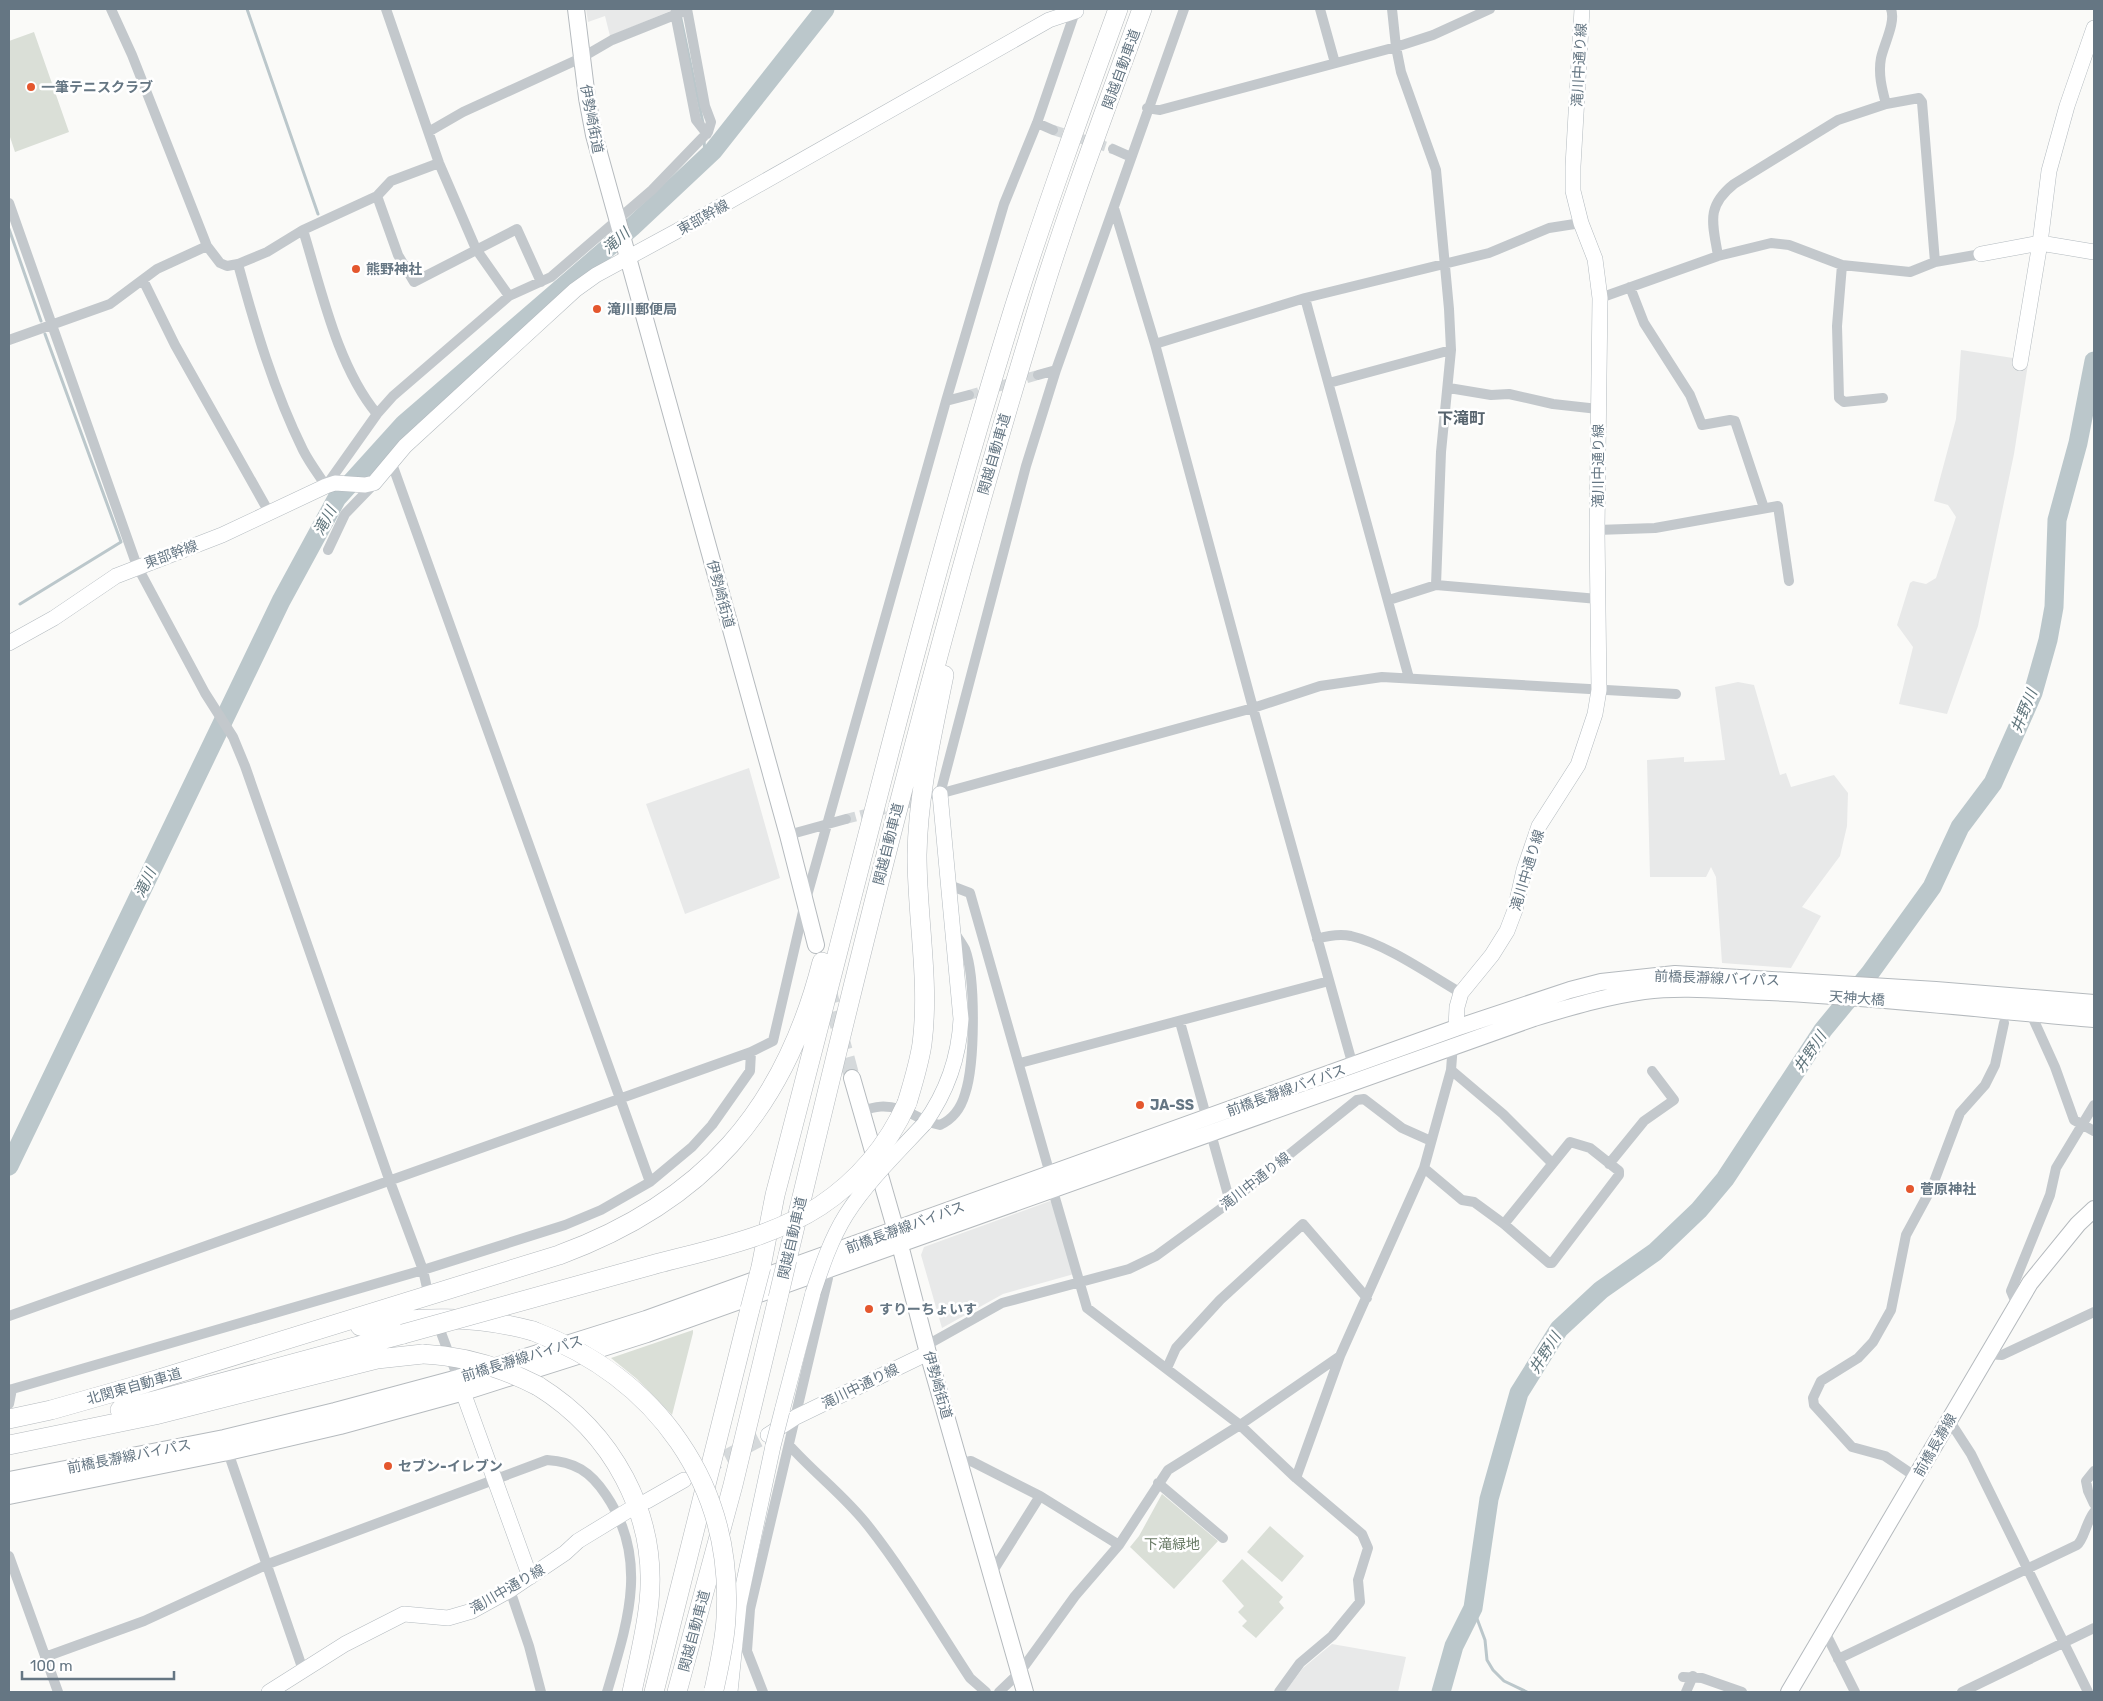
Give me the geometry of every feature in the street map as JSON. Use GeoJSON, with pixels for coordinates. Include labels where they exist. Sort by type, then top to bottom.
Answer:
{"type":"FeatureCollection","features":[{"type":"Feature","properties":{"kind":"highway","name":"関越自動車道"},"geometry":{"type":"LineString","coordinates":[[654,1692],[761,1268],[775,1195],[888,754],[957,499],[1014,307],[1073,132],[1118,9]]}},
{"type":"Feature","properties":{"kind":"highway","name":"関越自動車道"},"geometry":{"type":"LineString","coordinates":[[677,1692],[732,1485],[909,762],[979,505],[1036,314],[1142,9]]}},
{"type":"Feature","properties":{"kind":"highway"},"geometry":{"type":"LineString","coordinates":[[9,1436],[152,1402],[711,1249],[783,1224],[819,1206],[855,1178],[872,1161],[888,1139],[916,1115],[924,1008],[917,856],[920,809],[925,767],[979,505]]}},
{"type":"Feature","properties":{"kind":"highway"},"geometry":{"type":"LineString","coordinates":[[258,1349],[586,1246],[655,1210],[698,1176],[753,1116],[770,1092],[795,1044],[809,1008],[821,967],[861,812],[888,754]]}},
{"type":"Feature","properties":{"kind":"highway"},"geometry":{"type":"LineString","coordinates":[[258,1349],[334,1331],[423,1318],[480,1320],[533,1331],[586,1355],[632,1388],[662,1419],[703,1484],[720,1539],[726,1593],[719,1691]]}},
{"type":"Feature","properties":{"kind":"highway","name":"北関東自動車道"},"geometry":{"type":"LineString","coordinates":[[9,1419],[108,1394],[258,1349]]}},
{"type":"Feature","properties":{"kind":"highway"},"geometry":{"type":"LineString","coordinates":[[9,1445],[155,1415],[377,1358],[423,1354],[460,1357],[486,1363],[538,1386],[570,1408],[600,1440],[625,1478],[642,1520],[650,1562],[650,1596],[632,1692]]}},
{"type":"Feature","properties":{"kind":"main road","name":"伊勢崎街道"},"geometry":{"type":"LineString","coordinates":[[576,9],[581,58],[594,135],[788,835],[816,945]]}},
{"type":"Feature","properties":{"kind":"main road","name":"前橋長瀞線バイパス"},"geometry":{"type":"LineString","coordinates":[[1209,1126],[1353,1066],[1456,1028],[1570,990],[1644,976],[1675,974],[1791,987]]}},
{"type":"Feature","properties":{"kind":"main road","name":"前橋長瀞線バイパス"},"geometry":{"type":"LineString","coordinates":[[9,1496],[228,1452],[340,1426],[646,1320],[898,1238],[1209,1126],[1566,1008],[1644,991],[1791,987]]}},
{"type":"Feature","properties":{"kind":"main road","name":"天神大橋"},"geometry":{"type":"LineString","coordinates":[[1791,987],[1932,996]]}},
{"type":"Feature","properties":{"kind":"main road"},"geometry":{"type":"LineString","coordinates":[[1932,996],[2094,1003]]}},
{"type":"Feature","properties":{"kind":"main road"},"geometry":{"type":"LineString","coordinates":[[1932,996],[2031,1014],[2094,1019]]}},
{"type":"Feature","properties":{"kind":"main road","name":"伊勢崎街道"},"geometry":{"type":"LineString","coordinates":[[852,1078],[1025,1692]]}},
{"type":"Feature","properties":{"kind":"main road","name":"前橋長瀞線"},"geometry":{"type":"LineString","coordinates":[[1789,1692],[1986,1354],[2041,1266],[2078,1224],[2094,1209]]}},
{"type":"Feature","properties":{"kind":"main road","name":"前橋長瀞線バイパス"},"geometry":{"type":"LineString","coordinates":[[9,1480],[224,1438],[461,1385]]}},
{"type":"Feature","properties":{"kind":"street"},"geometry":{"type":"LineString","coordinates":[[111,9],[132,55],[207,246],[220,263],[227,266],[238,264],[267,252],[302,230],[377,196],[391,181],[439,163]]}},
{"type":"Feature","properties":{"kind":"street"},"geometry":{"type":"LineString","coordinates":[[386,9],[430,130],[439,163],[476,249],[509,296]]}},
{"type":"Feature","properties":{"kind":"street"},"geometry":{"type":"LineString","coordinates":[[238,264],[256,330],[303,451],[326,486],[377,414],[393,396],[509,296],[551,277],[617,223],[707,134],[711,122],[705,106],[687,9],[612,40],[581,58],[463,112],[430,130]]}},
{"type":"Feature","properties":{"kind":"street"},"geometry":{"type":"LineString","coordinates":[[9,1316],[389,1179],[751,1052],[773,1041],[805,903],[946,401],[1004,204],[1037,123],[1079,9]]}},
{"type":"Feature","properties":{"kind":"street","name":"東部幹線"},"geometry":{"type":"LineString","coordinates":[[9,643],[54,618],[116,576],[137,566],[204,542],[270,514],[326,486],[342,482],[369,484],[391,461],[575,290],[625,251],[1049,20],[1079,9]]}},
{"type":"Feature","properties":{"kind":"street"},"geometry":{"type":"LineString","coordinates":[[763,1692],[747,1652],[750,1609],[769,1518],[789,1445],[789,1414],[813,1293],[829,1248],[845,1216],[916,1115],[944,1092],[960,1042],[961,1019],[949,885],[937,795],[1026,466],[1056,370],[1114,208],[1147,108],[1184,9]]}},
{"type":"Feature","properties":{"kind":"street"},"geometry":{"type":"LineString","coordinates":[[1320,9],[1335,63]]}},
{"type":"Feature","properties":{"kind":"street"},"geometry":{"type":"LineString","coordinates":[[1392,9],[1396,47],[1408,93],[1436,170],[1442,245],[1446,262],[1451,350],[1441,452],[1436,585]]}},
{"type":"Feature","properties":{"kind":"street"},"geometry":{"type":"LineString","coordinates":[[1147,108],[1160,110],[1396,47],[1433,35],[1490,9]]}},
{"type":"Feature","properties":{"kind":"street","name":"滝川中通り線"},"geometry":{"type":"LineString","coordinates":[[789,1414],[927,1349],[1002,1303],[1129,1269],[1156,1256],[1230,1202],[1357,1100],[1364,1099],[1402,1128],[1431,1141],[1451,1070],[1457,1007],[1462,993],[1492,955],[1506,931],[1515,910],[1524,870],[1539,826],[1578,765],[1595,714],[1599,690],[1597,530],[1600,298],[1595,259],[1581,223],[1573,191],[1582,9]]}},
{"type":"Feature","properties":{"kind":"street"},"geometry":{"type":"LineString","coordinates":[[1886,104],[1880,75],[1881,58],[1891,21],[1890,9]]}},
{"type":"Feature","properties":{"kind":"street"},"geometry":{"type":"LineString","coordinates":[[675,13],[696,120],[707,134]]}},
{"type":"Feature","properties":{"kind":"street"},"geometry":{"type":"LineString","coordinates":[[2020,363],[2040,243],[2049,171],[2067,106],[2094,28]]}},
{"type":"Feature","properties":{"kind":"street"},"geometry":{"type":"LineString","coordinates":[[1718,256],[1712,221],[1714,205],[1722,194],[1767,163],[1838,120],[1886,104],[1919,98],[1922,102],[1935,262]]}},
{"type":"Feature","properties":{"kind":"street"},"geometry":{"type":"LineString","coordinates":[[1037,123],[1054,130]]}},
{"type":"Feature","properties":{"kind":"street"},"geometry":{"type":"LineString","coordinates":[[1113,149],[1131,157]]}},
{"type":"Feature","properties":{"kind":"street"},"geometry":{"type":"LineString","coordinates":[[377,196],[398,255],[414,282],[517,229],[541,282]]}},
{"type":"Feature","properties":{"kind":"street"},"geometry":{"type":"LineString","coordinates":[[9,203],[137,566],[205,693],[232,735],[245,766],[389,1179],[423,1270],[427,1288]]}},
{"type":"Feature","properties":{"kind":"street"},"geometry":{"type":"LineString","coordinates":[[1114,208],[1155,344],[1253,708],[1353,1066]]}},
{"type":"Feature","properties":{"kind":"street"},"geometry":{"type":"LineString","coordinates":[[1155,344],[1305,298],[1489,253],[1549,228],[1581,223]]}},
{"type":"Feature","properties":{"kind":"street"},"geometry":{"type":"LineString","coordinates":[[302,230],[339,344],[364,399],[377,414]]}},
{"type":"Feature","properties":{"kind":"street"},"geometry":{"type":"LineString","coordinates":[[1600,298],[1718,256],[1771,243],[1789,245],[1842,266],[1910,272],[1935,262],[2040,243],[2094,252]]}},
{"type":"Feature","properties":{"kind":"street"},"geometry":{"type":"LineString","coordinates":[[9,340],[110,304],[157,269],[207,246]]}},
{"type":"Feature","properties":{"kind":"street"},"geometry":{"type":"LineString","coordinates":[[1842,266],[1837,326],[1839,398],[1844,402],[1883,398]]}},
{"type":"Feature","properties":{"kind":"street"},"geometry":{"type":"LineString","coordinates":[[143,280],[175,345],[270,514]]}},
{"type":"Feature","properties":{"kind":"street"},"geometry":{"type":"LineString","coordinates":[[1630,287],[1644,323],[1690,395],[1702,425],[1730,420],[1735,421],[1764,508]]}},
{"type":"Feature","properties":{"kind":"street"},"geometry":{"type":"LineString","coordinates":[[1305,298],[1409,678]]}},
{"type":"Feature","properties":{"kind":"street"},"geometry":{"type":"LineString","coordinates":[[1329,383],[1451,350]]}},
{"type":"Feature","properties":{"kind":"street"},"geometry":{"type":"LineString","coordinates":[[1038,375],[1056,370]]}},
{"type":"Feature","properties":{"kind":"street"},"geometry":{"type":"LineString","coordinates":[[1448,388],[1490,395],[1509,394],[1553,404],[1598,409]]}},
{"type":"Feature","properties":{"kind":"street"},"geometry":{"type":"LineString","coordinates":[[946,401],[968,395]]}},
{"type":"Feature","properties":{"kind":"street"},"geometry":{"type":"LineString","coordinates":[[391,461],[650,1182]]}},
{"type":"Feature","properties":{"kind":"street"},"geometry":{"type":"LineString","coordinates":[[328,550],[345,514],[369,484]]}},
{"type":"Feature","properties":{"kind":"street"},"geometry":{"type":"LineString","coordinates":[[1597,530],[1655,528],[1778,506],[1789,581]]}},
{"type":"Feature","properties":{"kind":"street"},"geometry":{"type":"LineString","coordinates":[[1389,600],[1436,585],[1598,599]]}},
{"type":"Feature","properties":{"kind":"street"},"geometry":{"type":"LineString","coordinates":[[937,795],[1253,708],[1320,686],[1349,680],[1382,677],[1409,678],[1676,694]]}},
{"type":"Feature","properties":{"kind":"street"},"geometry":{"type":"LineString","coordinates":[[788,835],[846,819]]}},
{"type":"Feature","properties":{"kind":"street"},"geometry":{"type":"LineString","coordinates":[[949,885],[970,893],[1020,1063],[1087,1308],[1168,1368],[1240,1425],[1296,1478],[1362,1534],[1368,1548],[1358,1580],[1360,1602],[1332,1636],[1300,1662],[1278,1692]]}},
{"type":"Feature","properties":{"kind":"street"},"geometry":{"type":"LineString","coordinates":[[862,1111],[876,1106],[889,1106],[940,1125],[950,1120],[958,1109],[965,1094],[971,1064],[970,975],[965,950],[953,930]]}},
{"type":"Feature","properties":{"kind":"street"},"geometry":{"type":"LineString","coordinates":[[1317,939],[1327,936],[1350,936],[1369,942],[1462,993]]}},
{"type":"Feature","properties":{"kind":"street"},"geometry":{"type":"LineString","coordinates":[[1020,1063],[1329,981]]}},
{"type":"Feature","properties":{"kind":"street"},"geometry":{"type":"LineString","coordinates":[[2031,1014],[2055,1067],[2074,1120],[2083,1123],[2094,1131]]}},
{"type":"Feature","properties":{"kind":"street"},"geometry":{"type":"LineString","coordinates":[[1180,1022],[1230,1202]]}},
{"type":"Feature","properties":{"kind":"street"},"geometry":{"type":"LineString","coordinates":[[1916,1477],[1885,1456],[1852,1447],[1814,1405],[1813,1398],[1821,1381],[1858,1358],[1873,1342],[1891,1310],[1906,1235],[1932,1187],[1960,1113],[1985,1085],[1995,1064],[2004,1023]]}},
{"type":"Feature","properties":{"kind":"street"},"geometry":{"type":"LineString","coordinates":[[9,1404],[10,1390],[423,1270],[565,1225],[601,1210],[650,1182],[685,1153],[712,1125],[750,1071],[751,1052]]}},
{"type":"Feature","properties":{"kind":"street"},"geometry":{"type":"LineString","coordinates":[[1451,1070],[1503,1114],[1552,1163]]}},
{"type":"Feature","properties":{"kind":"street"},"geometry":{"type":"LineString","coordinates":[[1609,1164],[1644,1120],[1674,1100],[1652,1071]]}},
{"type":"Feature","properties":{"kind":"street"},"geometry":{"type":"LineString","coordinates":[[2017,1305],[2011,1291],[2050,1195],[2056,1168],[2094,1105]]}},
{"type":"Feature","properties":{"kind":"street"},"geometry":{"type":"LineString","coordinates":[[1296,1478],[1340,1356],[1424,1168],[1431,1141]]}},
{"type":"Feature","properties":{"kind":"street"},"geometry":{"type":"LineString","coordinates":[[1424,1168],[1462,1200],[1474,1202],[1504,1224],[1549,1263],[1552,1263],[1619,1175],[1619,1171],[1590,1148],[1570,1142],[1504,1224]]}},
{"type":"Feature","properties":{"kind":"street"},"geometry":{"type":"LineString","coordinates":[[1168,1368],[1176,1348],[1220,1300],[1304,1224],[1367,1298]]}},
{"type":"Feature","properties":{"kind":"street"},"geometry":{"type":"LineString","coordinates":[[719,1691],[739,1605],[771,1440],[789,1414],[828,1278]]}},
{"type":"Feature","properties":{"kind":"street"},"geometry":{"type":"LineString","coordinates":[[1986,1354],[2002,1355],[2094,1312]]}},
{"type":"Feature","properties":{"kind":"street"},"geometry":{"type":"LineString","coordinates":[[437,1322],[530,1577]]}},
{"type":"Feature","properties":{"kind":"street"},"geometry":{"type":"LineString","coordinates":[[999,1692],[1020,1672],[1075,1596],[1119,1545],[1168,1470],[1240,1425],[1340,1356]]}},
{"type":"Feature","properties":{"kind":"street"},"geometry":{"type":"LineString","coordinates":[[1949,1420],[1971,1454],[2088,1692]]}},
{"type":"Feature","properties":{"kind":"street"},"geometry":{"type":"LineString","coordinates":[[789,1445],[811,1470],[843,1497],[870,1528],[970,1678],[986,1692]]}},
{"type":"Feature","properties":{"kind":"street"},"geometry":{"type":"LineString","coordinates":[[228,1452],[304,1670]]}},
{"type":"Feature","properties":{"kind":"street"},"geometry":{"type":"LineString","coordinates":[[45,1657],[144,1621],[268,1564],[547,1460],[567,1462],[585,1471],[624,1513],[632,1562],[630,1606],[607,1692]]}},
{"type":"Feature","properties":{"kind":"street"},"geometry":{"type":"LineString","coordinates":[[961,1463],[971,1461],[1040,1496],[1119,1545]]}},
{"type":"Feature","properties":{"kind":"street"},"geometry":{"type":"LineString","coordinates":[[2094,1471],[2086,1481],[2094,1504]]}},
{"type":"Feature","properties":{"kind":"street"},"geometry":{"type":"LineString","coordinates":[[647,1501],[684,1480]]}},
{"type":"Feature","properties":{"kind":"street"},"geometry":{"type":"LineString","coordinates":[[1158,1483],[1223,1538]]}},
{"type":"Feature","properties":{"kind":"street"},"geometry":{"type":"LineString","coordinates":[[991,1574],[1040,1496]]}},
{"type":"Feature","properties":{"kind":"street"},"geometry":{"type":"LineString","coordinates":[[1838,1659],[2028,1569],[2081,1541],[2086,1523],[2094,1512]]}},
{"type":"Feature","properties":{"kind":"street","name":"滝川中通り線"},"geometry":{"type":"LineString","coordinates":[[270,1692],[345,1644],[404,1614],[448,1618],[460,1616],[510,1590],[566,1553],[578,1541],[624,1513]]}},
{"type":"Feature","properties":{"kind":"street"},"geometry":{"type":"LineString","coordinates":[[9,1556],[58,1692]]}},
{"type":"Feature","properties":{"kind":"street"},"geometry":{"type":"LineString","coordinates":[[510,1590],[529,1646],[541,1692]]}},
{"type":"Feature","properties":{"kind":"street"},"geometry":{"type":"LineString","coordinates":[[1962,1692],[2094,1628]]}},
{"type":"Feature","properties":{"kind":"street"},"geometry":{"type":"LineString","coordinates":[[1825,1632],[1854,1692]]}},
{"type":"Feature","properties":{"kind":"street"},"geometry":{"type":"LineString","coordinates":[[1686,1692],[1688,1677],[1712,1681],[1742,1692]]}},
{"type":"Feature","properties":{"kind":"shaded area"},"geometry":{"type":"Polygon","coordinates":[[[586,9],[675,9],[610,36],[605,16],[588,22],[586,9]]]}},
{"type":"Feature","properties":{"kind":"shaded area"},"geometry":{"type":"Polygon","coordinates":[[[1961,350],[2013,358],[2028,364],[2014,454],[1978,626],[1947,714],[1899,704],[1913,647],[1897,625],[1910,583],[1913,581],[1926,584],[1936,578],[1956,517],[1948,505],[1934,501],[1956,419],[1961,350]]]}},
{"type":"Feature","properties":{"kind":"shaded area"},"geometry":{"type":"Polygon","coordinates":[[[1738,682],[1754,685],[1780,775],[1786,773],[1791,787],[1834,775],[1848,793],[1847,826],[1840,856],[1802,907],[1821,916],[1791,968],[1722,963],[1716,877],[1711,867],[1706,877],[1650,877],[1647,760],[1684,757],[1684,762],[1725,760],[1715,687],[1738,682]]]}},
{"type":"Feature","properties":{"kind":"shaded area"},"geometry":{"type":"Polygon","coordinates":[[[749,768],[780,878],[685,914],[646,804],[749,768]]]}},
{"type":"Feature","properties":{"kind":"shaded area"},"geometry":{"type":"Polygon","coordinates":[[[1050,1201],[1054,1204],[1074,1274],[1003,1294],[942,1328],[921,1255],[924,1247],[1050,1201]]]}},
{"type":"Feature","properties":{"kind":"shaded area"},"geometry":{"type":"Polygon","coordinates":[[[1332,1644],[1406,1657],[1398,1692],[1285,1692],[1303,1668],[1332,1644]]]}},
{"type":"Feature","properties":{"kind":"green space","name":"一筆テニスクラブ"},"geometry":{"type":"Polygon","coordinates":[[[34,32],[69,132],[15,152],[9,134],[9,41],[34,32]]]}},
{"type":"Feature","properties":{"kind":"green space"},"geometry":{"type":"Polygon","coordinates":[[[693,1330],[672,1415],[637,1379],[611,1358],[693,1330]]]}},
{"type":"Feature","properties":{"kind":"green space","name":"下滝緑地"},"geometry":{"type":"Polygon","coordinates":[[[1162,1494],[1218,1541],[1174,1589],[1130,1547],[1139,1536],[1162,1494]]]}},
{"type":"Feature","properties":{"kind":"green space"},"geometry":{"type":"Polygon","coordinates":[[[1270,1526],[1304,1556],[1282,1582],[1247,1552],[1270,1526]]]}},
{"type":"Feature","properties":{"kind":"green space"},"geometry":{"type":"Polygon","coordinates":[[[1242,1559],[1283,1597],[1279,1602],[1284,1608],[1256,1638],[1242,1626],[1247,1621],[1238,1612],[1244,1606],[1222,1581],[1242,1559]]]}},
{"type":"Feature","properties":{"kind":"waterway"},"geometry":{"type":"LineString","coordinates":[[247,9],[318,214]]}},
{"type":"Feature","properties":{"kind":"waterway","name":"滝川"},"geometry":{"type":"LineString","coordinates":[[9,1166],[281,601],[337,498],[404,424],[632,227],[713,151],[825,9]]}},
{"type":"Feature","properties":{"kind":"waterway"},"geometry":{"type":"LineString","coordinates":[[680,14],[703,123]]}},
{"type":"Feature","properties":{"kind":"waterway"},"geometry":{"type":"LineString","coordinates":[[704,139],[705,158]]}},
{"type":"Feature","properties":{"kind":"waterway"},"geometry":{"type":"LineString","coordinates":[[9,229],[41,321]]}},
{"type":"Feature","properties":{"kind":"waterway"},"geometry":{"type":"LineString","coordinates":[[20,604],[121,542],[45,334]]}},
{"type":"Feature","properties":{"kind":"waterway","name":"井野川"},"geometry":{"type":"LineString","coordinates":[[1441,1692],[1454,1646],[1473,1608],[1489,1499],[1519,1393],[1559,1329],[1601,1290],[1655,1252],[1699,1210],[1725,1179],[1823,1030],[1870,973],[1932,887],[1960,827],[1993,783],[2033,693],[2048,640],[2054,607],[2057,520],[2078,443],[2094,361]]}},
{"type":"Feature","properties":{"kind":"waterway"},"geometry":{"type":"LineString","coordinates":[[1473,1608],[1485,1640],[1487,1660],[1493,1670],[1504,1681],[1527,1692]]}},
{"type":"Feature","properties":{"kind":"tunnel"},"geometry":{"type":"LineString","coordinates":[[1053,130],[1113,149]]}},
{"type":"Feature","properties":{"kind":"tunnel"},"geometry":{"type":"LineString","coordinates":[[969,395],[1038,375]]}},
{"type":"Feature","properties":{"kind":"tunnel"},"geometry":{"type":"LineString","coordinates":[[846,819],[924,799]]}},
{"type":"Feature","properties":{"kind":"tunnel"},"geometry":{"type":"LineString","coordinates":[[828,988],[852,1078]]}},
{"type":"Feature","properties":{"kind":"tunnel"},"geometry":{"type":"LineString","coordinates":[[705,1468],[768,1435]]}},
{"type":"Feature","properties":{"kind":"place","name":"一筆テニスクラブ"},"geometry":{"type":"Point","coordinates":[31,87]}},
{"type":"Feature","properties":{"kind":"place","name":"熊野神社"},"geometry":{"type":"Point","coordinates":[356,269]}},
{"type":"Feature","properties":{"kind":"place","name":"滝川郵便局"},"geometry":{"type":"Point","coordinates":[597,309]}},
{"type":"Feature","properties":{"kind":"place","name":"JA-SS"},"geometry":{"type":"Point","coordinates":[1140,1105]}},
{"type":"Feature","properties":{"kind":"place","name":"菅原神社"},"geometry":{"type":"Point","coordinates":[1910,1189]}},
{"type":"Feature","properties":{"kind":"place","name":"すりーちょいす"},"geometry":{"type":"Point","coordinates":[869,1309]}},
{"type":"Feature","properties":{"kind":"place","name":"セブン-イレブン"},"geometry":{"type":"Point","coordinates":[388,1466]}},
{"type":"Feature","properties":{"kind":"district","name":"下滝町"},"geometry":{"type":"Point","coordinates":[1461,418]}}]}
